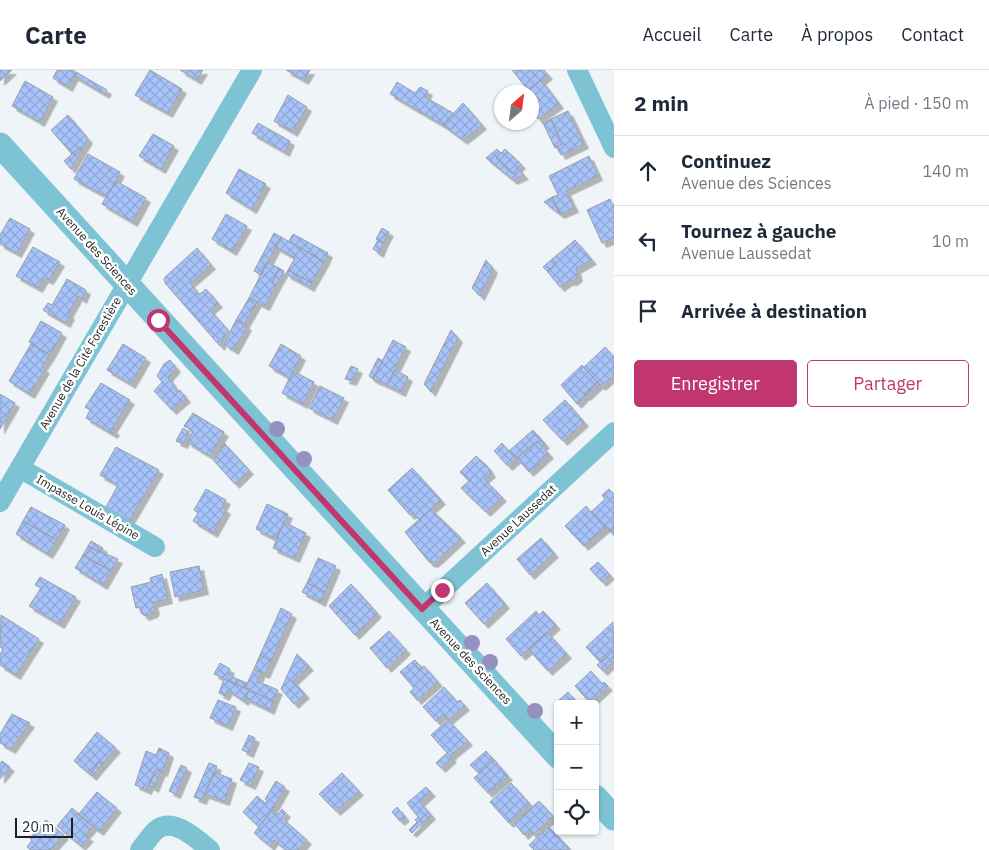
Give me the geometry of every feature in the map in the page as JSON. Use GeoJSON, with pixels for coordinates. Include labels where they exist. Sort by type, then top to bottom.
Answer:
{"type":"FeatureCollection","features":[{"type":"Feature","properties":{"kind":"street","name":"Avenue de la Cité Forestière"},"geometry":{"type":"LineString","coordinates":[[0,502],[252,70]]}},
{"type":"Feature","properties":{"kind":"street"},"geometry":{"type":"LineString","coordinates":[[577,70],[614,148]]}},
{"type":"Feature","properties":{"kind":"street","name":"Avenue des Sciences"},"geometry":{"type":"LineString","coordinates":[[0,145],[554,752]]}},
{"type":"Feature","properties":{"kind":"street","name":"Avenue Laussedat"},"geometry":{"type":"LineString","coordinates":[[422,609],[614,432]]}},
{"type":"Feature","properties":{"kind":"street","name":"Impasse Louis Lépine"},"geometry":{"type":"LineString","coordinates":[[20,468],[155,546]]}},
{"type":"Feature","properties":{"kind":"street"},"geometry":{"type":"LineString","coordinates":[[599,801],[614,818]]}},
{"type":"Feature","properties":{"kind":"street"},"geometry":{"type":"LineString","coordinates":[[140,850],[156,830],[170,826],[186,830],[210,850]]}},
{"type":"Feature","properties":{"kind":"building"},"geometry":{"type":"Polygon","coordinates":[[[0,70],[12,70],[0,81],[0,70]]]}},
{"type":"Feature","properties":{"kind":"building"},"geometry":{"type":"Polygon","coordinates":[[[57,70],[72,70],[76,72],[68,87],[53,78],[57,70]]]}},
{"type":"Feature","properties":{"kind":"building"},"geometry":{"type":"Polygon","coordinates":[[[150,70],[182,89],[168,113],[135,95],[150,70]]]}},
{"type":"Feature","properties":{"kind":"building"},"geometry":{"type":"Polygon","coordinates":[[[180,70],[203,70],[197,80],[180,70]]]}},
{"type":"Feature","properties":{"kind":"building"},"geometry":{"type":"Polygon","coordinates":[[[286,70],[310,70],[304,80],[286,70]]]}},
{"type":"Feature","properties":{"kind":"building"},"geometry":{"type":"Polygon","coordinates":[[[512,70],[544,70],[548,75],[535,85],[524,85],[512,70]]]}},
{"type":"Feature","properties":{"kind":"building"},"geometry":{"type":"Polygon","coordinates":[[[76,72],[107,90],[105,94],[74,76],[76,72]]]}},
{"type":"Feature","properties":{"kind":"building"},"geometry":{"type":"Polygon","coordinates":[[[541,80],[559,104],[539,118],[539,85],[534,85],[541,80]]]}},
{"type":"Feature","properties":{"kind":"building"},"geometry":{"type":"Polygon","coordinates":[[[25,81],[53,97],[40,122],[12,106],[25,81]]]}},
{"type":"Feature","properties":{"kind":"building"},"geometry":{"type":"Polygon","coordinates":[[[397,82],[415,93],[420,87],[428,91],[425,97],[453,113],[443,125],[390,94],[397,82]]]}},
{"type":"Feature","properties":{"kind":"building"},"geometry":{"type":"Polygon","coordinates":[[[288,95],[307,107],[293,132],[274,121],[288,95]]]}},
{"type":"Feature","properties":{"kind":"building"},"geometry":{"type":"Polygon","coordinates":[[[463,103],[482,125],[463,140],[443,125],[463,103]]]}},
{"type":"Feature","properties":{"kind":"building"},"geometry":{"type":"Polygon","coordinates":[[[568,111],[584,144],[561,155],[557,147],[562,144],[551,119],[568,111]]]}},
{"type":"Feature","properties":{"kind":"building"},"geometry":{"type":"Polygon","coordinates":[[[68,115],[88,139],[81,151],[80,147],[72,154],[51,130],[68,115]]]}},
{"type":"Feature","properties":{"kind":"building"},"geometry":{"type":"Polygon","coordinates":[[[551,119],[562,144],[555,148],[543,123],[551,119]]]}},
{"type":"Feature","properties":{"kind":"building"},"geometry":{"type":"Polygon","coordinates":[[[258,123],[290,141],[285,152],[252,133],[258,123]]]}},
{"type":"Feature","properties":{"kind":"building"},"geometry":{"type":"Polygon","coordinates":[[[153,134],[174,146],[161,169],[139,156],[153,134]]]}},
{"type":"Feature","properties":{"kind":"building"},"geometry":{"type":"Polygon","coordinates":[[[80,147],[81,151],[71,169],[64,161],[80,147]]]}},
{"type":"Feature","properties":{"kind":"building"},"geometry":{"type":"Polygon","coordinates":[[[497,149],[501,153],[496,158],[513,174],[517,168],[524,175],[513,180],[486,158],[497,149]]]}},
{"type":"Feature","properties":{"kind":"building"},"geometry":{"type":"Polygon","coordinates":[[[505,149],[521,164],[513,174],[496,158],[505,149]]]}},
{"type":"Feature","properties":{"kind":"building"},"geometry":{"type":"Polygon","coordinates":[[[88,154],[120,172],[107,197],[74,179],[88,154]]]}},
{"type":"Feature","properties":{"kind":"building"},"geometry":{"type":"Polygon","coordinates":[[[589,156],[598,176],[566,191],[574,208],[560,214],[552,197],[558,195],[549,176],[589,156]]]}},
{"type":"Feature","properties":{"kind":"building"},"geometry":{"type":"Polygon","coordinates":[[[239,169],[266,184],[252,209],[226,193],[239,169]]]}},
{"type":"Feature","properties":{"kind":"building"},"geometry":{"type":"Polygon","coordinates":[[[116,181],[146,198],[133,222],[102,204],[116,181]]]}},
{"type":"Feature","properties":{"kind":"building"},"geometry":{"type":"Polygon","coordinates":[[[552,197],[560,214],[544,202],[552,197]]]}},
{"type":"Feature","properties":{"kind":"building"},"geometry":{"type":"Polygon","coordinates":[[[610,199],[614,208],[614,238],[602,243],[587,210],[610,199]]]}},
{"type":"Feature","properties":{"kind":"building"},"geometry":{"type":"Polygon","coordinates":[[[226,214],[247,226],[232,251],[212,239],[226,214]]]}},
{"type":"Feature","properties":{"kind":"building"},"geometry":{"type":"Polygon","coordinates":[[[10,218],[30,229],[17,253],[0,244],[0,235],[10,218]]]}},
{"type":"Feature","properties":{"kind":"building"},"geometry":{"type":"Polygon","coordinates":[[[382,228],[389,232],[383,243],[376,239],[382,228]]]}},
{"type":"Feature","properties":{"kind":"building"},"geometry":{"type":"Polygon","coordinates":[[[274,233],[281,237],[261,275],[254,271],[274,233]]]}},
{"type":"Feature","properties":{"kind":"building"},"geometry":{"type":"Polygon","coordinates":[[[293,234],[328,253],[324,262],[289,241],[293,234]]]}},
{"type":"Feature","properties":{"kind":"building"},"geometry":{"type":"Polygon","coordinates":[[[281,237],[324,262],[312,283],[288,270],[295,258],[276,247],[281,237]]]}},
{"type":"Feature","properties":{"kind":"building"},"geometry":{"type":"Polygon","coordinates":[[[378,240],[383,243],[379,253],[373,249],[378,240]]]}},
{"type":"Feature","properties":{"kind":"building"},"geometry":{"type":"Polygon","coordinates":[[[575,240],[592,260],[576,269],[578,277],[560,287],[547,271],[556,264],[552,259],[575,240]]]}},
{"type":"Feature","properties":{"kind":"building"},"geometry":{"type":"Polygon","coordinates":[[[33,247],[60,262],[49,280],[44,278],[38,288],[16,276],[33,247]]]}},
{"type":"Feature","properties":{"kind":"building"},"geometry":{"type":"Polygon","coordinates":[[[197,248],[211,265],[190,283],[199,295],[206,289],[218,303],[210,310],[228,330],[220,346],[165,283],[164,278],[197,248]]]}},
{"type":"Feature","properties":{"kind":"building"},"geometry":{"type":"Polygon","coordinates":[[[552,259],[556,264],[547,271],[543,267],[552,259]]]}},
{"type":"Feature","properties":{"kind":"building"},"geometry":{"type":"Polygon","coordinates":[[[486,260],[493,269],[480,296],[472,288],[486,260]]]}},
{"type":"Feature","properties":{"kind":"building"},"geometry":{"type":"Polygon","coordinates":[[[267,262],[279,268],[272,283],[276,285],[265,306],[249,298],[267,262]]]}},
{"type":"Feature","properties":{"kind":"building"},"geometry":{"type":"Polygon","coordinates":[[[279,268],[284,271],[276,285],[272,283],[279,268]]]}},
{"type":"Feature","properties":{"kind":"building"},"geometry":{"type":"Polygon","coordinates":[[[288,270],[312,283],[310,287],[286,274],[288,270]]]}},
{"type":"Feature","properties":{"kind":"building"},"geometry":{"type":"Polygon","coordinates":[[[67,279],[86,290],[82,299],[78,296],[68,314],[70,315],[66,323],[43,310],[48,303],[52,305],[67,279]]]}},
{"type":"Feature","properties":{"kind":"building"},"geometry":{"type":"Polygon","coordinates":[[[249,298],[257,302],[244,325],[236,320],[249,298]]]}},
{"type":"Feature","properties":{"kind":"building"},"geometry":{"type":"Polygon","coordinates":[[[236,320],[247,326],[234,350],[224,344],[236,320]]]}},
{"type":"Feature","properties":{"kind":"building"},"geometry":{"type":"Polygon","coordinates":[[[41,321],[62,333],[50,355],[29,342],[41,321]]]}},
{"type":"Feature","properties":{"kind":"building"},"geometry":{"type":"Polygon","coordinates":[[[451,330],[458,338],[431,392],[424,384],[451,330]]]}},
{"type":"Feature","properties":{"kind":"building"},"geometry":{"type":"Polygon","coordinates":[[[393,340],[406,347],[387,385],[373,379],[393,340]]]}},
{"type":"Feature","properties":{"kind":"building"},"geometry":{"type":"Polygon","coordinates":[[[31,344],[50,355],[42,367],[45,369],[30,394],[9,381],[31,344]]]}},
{"type":"Feature","properties":{"kind":"building"},"geometry":{"type":"Polygon","coordinates":[[[123,344],[146,358],[131,384],[107,370],[123,344]]]}},
{"type":"Feature","properties":{"kind":"building"},"geometry":{"type":"Polygon","coordinates":[[[281,344],[301,356],[290,378],[269,366],[281,344]]]}},
{"type":"Feature","properties":{"kind":"building"},"geometry":{"type":"Polygon","coordinates":[[[605,347],[614,357],[614,375],[601,386],[584,367],[605,347]]]}},
{"type":"Feature","properties":{"kind":"building"},"geometry":{"type":"Polygon","coordinates":[[[378,358],[383,361],[373,379],[369,376],[378,358]]]}},
{"type":"Feature","properties":{"kind":"building"},"geometry":{"type":"Polygon","coordinates":[[[170,360],[176,368],[168,377],[178,392],[180,390],[186,398],[172,410],[154,391],[162,382],[157,376],[164,364],[170,360]]]}},
{"type":"Feature","properties":{"kind":"building"},"geometry":{"type":"Polygon","coordinates":[[[582,365],[597,382],[577,404],[561,385],[582,365]]]}},
{"type":"Feature","properties":{"kind":"building"},"geometry":{"type":"Polygon","coordinates":[[[351,366],[358,369],[352,381],[345,379],[351,366]]]}},
{"type":"Feature","properties":{"kind":"building"},"geometry":{"type":"Polygon","coordinates":[[[395,370],[408,377],[401,392],[387,385],[395,370]]]}},
{"type":"Feature","properties":{"kind":"building"},"geometry":{"type":"Polygon","coordinates":[[[293,371],[314,382],[303,404],[282,393],[293,371]]]}},
{"type":"Feature","properties":{"kind":"building"},"geometry":{"type":"Polygon","coordinates":[[[597,382],[599,384],[586,396],[584,394],[597,382]]]}},
{"type":"Feature","properties":{"kind":"building"},"geometry":{"type":"Polygon","coordinates":[[[101,383],[130,400],[112,429],[115,431],[113,434],[86,418],[90,410],[85,407],[101,383]]]}},
{"type":"Feature","properties":{"kind":"building"},"geometry":{"type":"Polygon","coordinates":[[[320,386],[344,398],[333,420],[309,408],[320,386]]]}},
{"type":"Feature","properties":{"kind":"building"},"geometry":{"type":"Polygon","coordinates":[[[0,394],[15,403],[0,429],[0,394]]]}},
{"type":"Feature","properties":{"kind":"building"},"geometry":{"type":"Polygon","coordinates":[[[565,400],[584,422],[563,441],[543,420],[565,400]]]}},
{"type":"Feature","properties":{"kind":"building"},"geometry":{"type":"Polygon","coordinates":[[[193,413],[224,432],[210,456],[187,442],[193,431],[184,426],[193,413]]]}},
{"type":"Feature","properties":{"kind":"building"},"geometry":{"type":"Polygon","coordinates":[[[183,428],[189,432],[183,444],[176,441],[183,428]]]}},
{"type":"Feature","properties":{"kind":"building"},"geometry":{"type":"Polygon","coordinates":[[[533,430],[545,444],[542,446],[537,441],[516,459],[509,451],[533,430]]]}},
{"type":"Feature","properties":{"kind":"building"},"geometry":{"type":"Polygon","coordinates":[[[537,441],[549,454],[529,472],[517,458],[537,441]]]}},
{"type":"Feature","properties":{"kind":"building"},"geometry":{"type":"Polygon","coordinates":[[[224,443],[249,470],[235,484],[214,461],[224,443]]]}},
{"type":"Feature","properties":{"kind":"building"},"geometry":{"type":"Polygon","coordinates":[[[502,443],[516,459],[508,466],[494,451],[502,443]]]}},
{"type":"Feature","properties":{"kind":"building"},"geometry":{"type":"Polygon","coordinates":[[[116,447],[159,470],[129,521],[106,507],[118,485],[100,475],[116,447]]]}},
{"type":"Feature","properties":{"kind":"building"},"geometry":{"type":"Polygon","coordinates":[[[476,456],[487,466],[491,473],[484,479],[502,497],[486,512],[461,488],[469,481],[460,472],[476,456]]]}},
{"type":"Feature","properties":{"kind":"building"},"geometry":{"type":"Polygon","coordinates":[[[412,468],[441,500],[419,520],[413,513],[410,515],[388,490],[412,468]]]}},
{"type":"Feature","properties":{"kind":"building"},"geometry":{"type":"Polygon","coordinates":[[[206,489],[226,500],[222,507],[226,510],[213,533],[193,521],[198,513],[194,510],[206,489]]]}},
{"type":"Feature","properties":{"kind":"building"},"geometry":{"type":"Polygon","coordinates":[[[609,489],[614,494],[614,528],[610,532],[591,512],[605,499],[602,495],[609,489]]]}},
{"type":"Feature","properties":{"kind":"building"},"geometry":{"type":"Polygon","coordinates":[[[267,504],[288,514],[276,539],[256,529],[267,504]]]}},
{"type":"Feature","properties":{"kind":"building"},"geometry":{"type":"Polygon","coordinates":[[[586,506],[605,528],[584,546],[565,526],[586,506]]]}},
{"type":"Feature","properties":{"kind":"building"},"geometry":{"type":"Polygon","coordinates":[[[31,507],[65,525],[57,540],[23,521],[31,507]]]}},
{"type":"Feature","properties":{"kind":"building"},"geometry":{"type":"Polygon","coordinates":[[[431,509],[461,538],[434,563],[429,562],[405,532],[431,509]]]}},
{"type":"Feature","properties":{"kind":"building"},"geometry":{"type":"Polygon","coordinates":[[[23,521],[57,540],[48,554],[16,534],[23,521]]]}},
{"type":"Feature","properties":{"kind":"building"},"geometry":{"type":"Polygon","coordinates":[[[284,522],[306,533],[295,558],[273,548],[284,522]]]}},
{"type":"Feature","properties":{"kind":"building"},"geometry":{"type":"Polygon","coordinates":[[[541,538],[554,553],[530,575],[517,559],[541,538]]]}},
{"type":"Feature","properties":{"kind":"building"},"geometry":{"type":"Polygon","coordinates":[[[91,541],[103,548],[100,553],[88,546],[91,541]]]}},
{"type":"Feature","properties":{"kind":"building"},"geometry":{"type":"Polygon","coordinates":[[[88,546],[118,559],[111,571],[83,555],[88,546]]]}},
{"type":"Feature","properties":{"kind":"building"},"geometry":{"type":"Polygon","coordinates":[[[83,555],[111,571],[103,585],[75,568],[83,555]]]}},
{"type":"Feature","properties":{"kind":"building"},"geometry":{"type":"Polygon","coordinates":[[[318,558],[336,566],[325,592],[307,583],[318,558]]]}},
{"type":"Feature","properties":{"kind":"building"},"geometry":{"type":"Polygon","coordinates":[[[598,562],[610,575],[602,582],[590,569],[598,562]]]}},
{"type":"Feature","properties":{"kind":"building"},"geometry":{"type":"Polygon","coordinates":[[[199,566],[204,590],[175,597],[170,572],[199,566]]]}},
{"type":"Feature","properties":{"kind":"building"},"geometry":{"type":"Polygon","coordinates":[[[162,574],[168,599],[153,603],[155,610],[153,613],[145,616],[142,614],[140,607],[136,608],[131,587],[151,582],[150,578],[162,574]]]}},
{"type":"Feature","properties":{"kind":"building"},"geometry":{"type":"Polygon","coordinates":[[[40,577],[76,597],[60,624],[29,606],[41,588],[35,585],[40,577]]]}},
{"type":"Feature","properties":{"kind":"building"},"geometry":{"type":"Polygon","coordinates":[[[307,583],[325,592],[321,602],[302,592],[307,583]]]}},
{"type":"Feature","properties":{"kind":"building"},"geometry":{"type":"Polygon","coordinates":[[[487,583],[505,604],[484,624],[465,603],[487,583]]]}},
{"type":"Feature","properties":{"kind":"building"},"geometry":{"type":"Polygon","coordinates":[[[351,584],[377,613],[360,630],[341,610],[336,614],[329,606],[351,584]]]}},
{"type":"Feature","properties":{"kind":"building"},"geometry":{"type":"Polygon","coordinates":[[[281,608],[292,614],[271,661],[260,655],[281,608]]]}},
{"type":"Feature","properties":{"kind":"building"},"geometry":{"type":"Polygon","coordinates":[[[341,610],[360,630],[355,635],[336,614],[341,610]]]}},
{"type":"Feature","properties":{"kind":"building"},"geometry":{"type":"Polygon","coordinates":[[[536,611],[539,615],[543,611],[556,625],[521,656],[506,639],[536,611]]]}},
{"type":"Feature","properties":{"kind":"building"},"geometry":{"type":"Polygon","coordinates":[[[1,615],[39,639],[16,675],[0,665],[0,655],[3,649],[0,647],[1,615]]]}},
{"type":"Feature","properties":{"kind":"building"},"geometry":{"type":"Polygon","coordinates":[[[613,622],[614,650],[601,663],[586,647],[613,622]]]}},
{"type":"Feature","properties":{"kind":"building"},"geometry":{"type":"Polygon","coordinates":[[[389,631],[406,650],[387,668],[370,648],[389,631]]]}},
{"type":"Feature","properties":{"kind":"building"},"geometry":{"type":"Polygon","coordinates":[[[547,632],[567,654],[548,671],[528,649],[547,632]]]}},
{"type":"Feature","properties":{"kind":"building"},"geometry":{"type":"Polygon","coordinates":[[[613,651],[614,661],[603,671],[597,665],[613,651]]]}},
{"type":"Feature","properties":{"kind":"building"},"geometry":{"type":"Polygon","coordinates":[[[297,654],[309,666],[293,681],[305,694],[294,704],[281,689],[297,654]]]}},
{"type":"Feature","properties":{"kind":"building"},"geometry":{"type":"Polygon","coordinates":[[[260,655],[271,661],[265,674],[254,669],[260,655]]]}},
{"type":"Feature","properties":{"kind":"building"},"geometry":{"type":"Polygon","coordinates":[[[415,660],[422,668],[419,670],[412,662],[415,660]]]}},
{"type":"Feature","properties":{"kind":"building"},"geometry":{"type":"Polygon","coordinates":[[[412,662],[419,670],[424,666],[438,682],[417,700],[410,692],[414,688],[400,672],[412,662]]]}},
{"type":"Feature","properties":{"kind":"building"},"geometry":{"type":"Polygon","coordinates":[[[220,663],[230,669],[228,674],[237,679],[235,684],[214,674],[220,663]]]}},
{"type":"Feature","properties":{"kind":"building"},"geometry":{"type":"Polygon","coordinates":[[[254,669],[261,672],[257,681],[278,690],[273,701],[245,688],[254,669]]]}},
{"type":"Feature","properties":{"kind":"building"},"geometry":{"type":"Polygon","coordinates":[[[591,671],[602,684],[604,682],[608,686],[593,700],[587,700],[575,686],[591,671]]]}},
{"type":"Feature","properties":{"kind":"building"},"geometry":{"type":"Polygon","coordinates":[[[224,679],[249,690],[244,701],[228,690],[225,696],[219,693],[224,679]]]}},
{"type":"Feature","properties":{"kind":"building"},"geometry":{"type":"Polygon","coordinates":[[[237,679],[247,683],[245,688],[235,684],[237,679]]]}},
{"type":"Feature","properties":{"kind":"building"},"geometry":{"type":"Polygon","coordinates":[[[444,687],[457,702],[460,700],[465,706],[448,720],[443,714],[436,721],[423,707],[444,687]]]}},
{"type":"Feature","properties":{"kind":"building"},"geometry":{"type":"Polygon","coordinates":[[[249,690],[273,701],[270,710],[245,698],[249,690]]]}},
{"type":"Feature","properties":{"kind":"building"},"geometry":{"type":"Polygon","coordinates":[[[568,692],[574,699],[573,700],[559,700],[568,692]]]}},
{"type":"Feature","properties":{"kind":"building"},"geometry":{"type":"Polygon","coordinates":[[[218,700],[236,707],[228,726],[210,718],[218,700]]]}},
{"type":"Feature","properties":{"kind":"building"},"geometry":{"type":"Polygon","coordinates":[[[12,714],[30,723],[11,749],[0,743],[0,734],[12,714]]]}},
{"type":"Feature","properties":{"kind":"building"},"geometry":{"type":"Polygon","coordinates":[[[448,720],[468,741],[450,756],[431,735],[448,720]]]}},
{"type":"Feature","properties":{"kind":"building"},"geometry":{"type":"Polygon","coordinates":[[[97,732],[116,748],[102,764],[99,762],[90,774],[74,761],[97,732]]]}},
{"type":"Feature","properties":{"kind":"building"},"geometry":{"type":"Polygon","coordinates":[[[249,735],[255,738],[249,753],[242,750],[249,735]]]}},
{"type":"Feature","properties":{"kind":"building"},"geometry":{"type":"Polygon","coordinates":[[[159,748],[169,753],[163,772],[156,769],[147,790],[135,785],[146,751],[156,755],[159,748]]]}},
{"type":"Feature","properties":{"kind":"building"},"geometry":{"type":"Polygon","coordinates":[[[486,751],[494,760],[479,773],[470,765],[486,751]]]}},
{"type":"Feature","properties":{"kind":"building"},"geometry":{"type":"Polygon","coordinates":[[[447,753],[452,758],[441,768],[436,763],[447,753]]]}},
{"type":"Feature","properties":{"kind":"building"},"geometry":{"type":"Polygon","coordinates":[[[494,760],[508,776],[488,793],[474,778],[494,760]]]}},
{"type":"Feature","properties":{"kind":"building"},"geometry":{"type":"Polygon","coordinates":[[[2,761],[10,767],[0,779],[0,764],[2,761]]]}},
{"type":"Feature","properties":{"kind":"building"},"geometry":{"type":"Polygon","coordinates":[[[99,762],[102,764],[92,776],[90,774],[99,762]]]}},
{"type":"Feature","properties":{"kind":"building"},"geometry":{"type":"Polygon","coordinates":[[[209,763],[217,766],[202,800],[194,797],[209,763]]]}},
{"type":"Feature","properties":{"kind":"building"},"geometry":{"type":"Polygon","coordinates":[[[249,763],[259,767],[251,785],[240,780],[249,763]]]}},
{"type":"Feature","properties":{"kind":"building"},"geometry":{"type":"Polygon","coordinates":[[[181,765],[187,768],[176,794],[169,791],[181,765]]]}},
{"type":"Feature","properties":{"kind":"building"},"geometry":{"type":"Polygon","coordinates":[[[156,769],[161,771],[154,788],[149,785],[156,769]]]}},
{"type":"Feature","properties":{"kind":"building"},"geometry":{"type":"Polygon","coordinates":[[[214,772],[232,779],[225,801],[205,794],[214,772]]]}},
{"type":"Feature","properties":{"kind":"building"},"geometry":{"type":"Polygon","coordinates":[[[342,773],[359,791],[336,811],[319,794],[342,773]]]}},
{"type":"Feature","properties":{"kind":"building"},"geometry":{"type":"Polygon","coordinates":[[[276,781],[285,787],[272,810],[259,827],[243,812],[257,796],[265,803],[267,801],[265,799],[276,781]]]}},
{"type":"Feature","properties":{"kind":"building"},"geometry":{"type":"Polygon","coordinates":[[[511,783],[530,804],[509,823],[490,802],[511,783]]]}},
{"type":"Feature","properties":{"kind":"building"},"geometry":{"type":"Polygon","coordinates":[[[426,787],[431,792],[420,802],[431,815],[412,833],[409,830],[417,822],[415,820],[418,817],[407,803],[426,787]]]}},
{"type":"Feature","properties":{"kind":"building"},"geometry":{"type":"Polygon","coordinates":[[[97,792],[117,808],[99,831],[78,815],[97,792]]]}},
{"type":"Feature","properties":{"kind":"building"},"geometry":{"type":"Polygon","coordinates":[[[539,801],[553,816],[533,835],[529,830],[524,835],[514,823],[539,801]]]}},
{"type":"Feature","properties":{"kind":"building"},"geometry":{"type":"Polygon","coordinates":[[[397,807],[405,817],[400,821],[392,812],[397,807]]]}},
{"type":"Feature","properties":{"kind":"building"},"geometry":{"type":"Polygon","coordinates":[[[72,808],[93,826],[85,835],[89,837],[81,846],[57,826],[72,808]]]}},
{"type":"Feature","properties":{"kind":"building"},"geometry":{"type":"Polygon","coordinates":[[[282,809],[286,813],[282,818],[307,840],[298,850],[286,850],[274,840],[270,846],[254,833],[272,810],[278,815],[282,809]]]}},
{"type":"Feature","properties":{"kind":"building"},"geometry":{"type":"Polygon","coordinates":[[[46,820],[64,835],[50,850],[31,850],[27,847],[32,840],[30,838],[46,820]]]}},
{"type":"Feature","properties":{"kind":"building"},"geometry":{"type":"Polygon","coordinates":[[[549,827],[554,835],[557,835],[569,848],[567,850],[534,850],[529,845],[549,827]]]}},
{"type":"Feature","properties":{"kind":"route"},"geometry":{"type":"LineString","coordinates":[[158,320],[399,581],[422,609],[442,590]]}}]}
